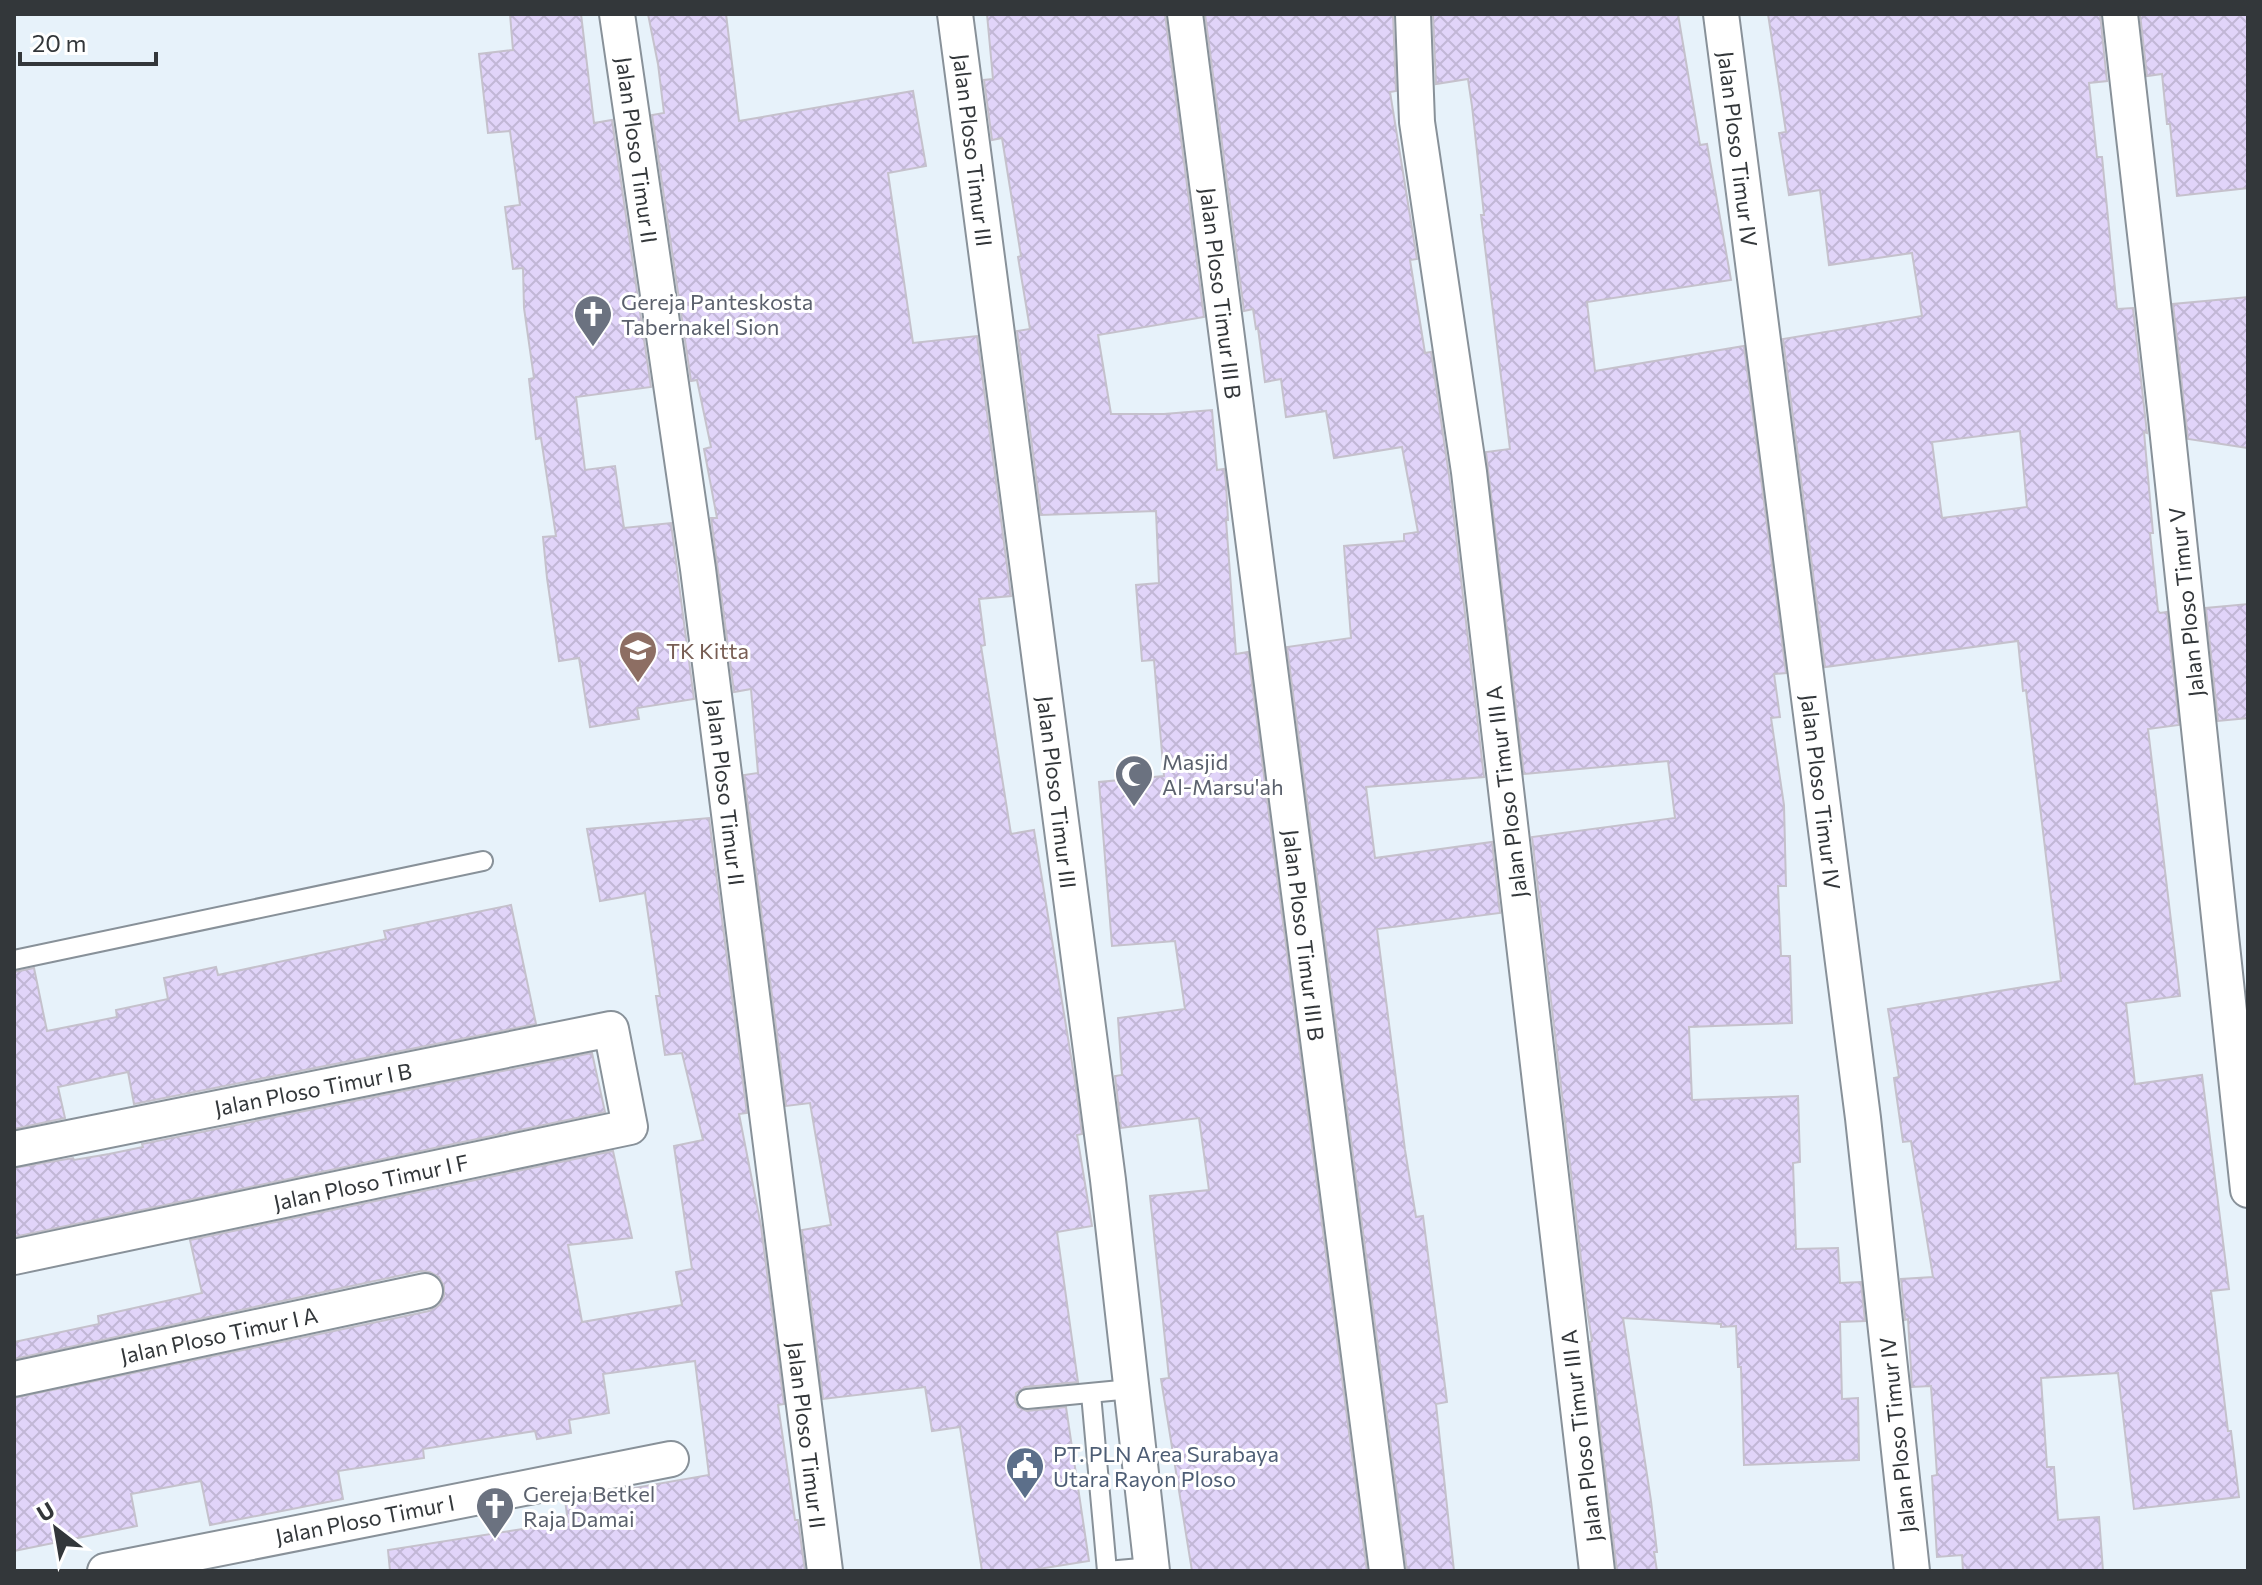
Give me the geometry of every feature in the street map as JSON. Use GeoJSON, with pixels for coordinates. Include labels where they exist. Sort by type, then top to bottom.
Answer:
{"type":"FeatureCollection","features":[{"type":"Feature","properties":{"kind":"street","name":"Jalan Ploso Timur II"},"geometry":{"type":"LineString","coordinates":[[617,14],[698,569],[825,1571]]}},
{"type":"Feature","properties":{"kind":"street","name":"Jalan Ploso Timur III"},"geometry":{"type":"LineString","coordinates":[[955,14],[1106,1164],[1152,1569]]}},
{"type":"Feature","properties":{"kind":"street","name":"Jalan Ploso Timur III B"},"geometry":{"type":"LineString","coordinates":[[1185,14],[1387,1571]]}},
{"type":"Feature","properties":{"kind":"street","name":"Jalan Ploso Timur III A"},"geometry":{"type":"LineString","coordinates":[[1413,14],[1417,122],[1469,472],[1597,1571]]}},
{"type":"Feature","properties":{"kind":"street","name":"Jalan Ploso Timur IV"},"geometry":{"type":"LineString","coordinates":[[1721,14],[1863,1118],[1912,1571]]}},
{"type":"Feature","properties":{"kind":"street","name":"Jalan Ploso Timur V"},"geometry":{"type":"LineString","coordinates":[[2120,14],[2248,1190]]}},
{"type":"Feature","properties":{"kind":"street","name":"Jalan Ploso Timur I B"},"geometry":{"type":"LineString","coordinates":[[14,1149],[611,1029]]}},
{"type":"Feature","properties":{"kind":"street","name":"Jalan Ploso Timur I F"},"geometry":{"type":"LineString","coordinates":[[14,1257],[630,1127],[611,1029]]}},
{"type":"Feature","properties":{"kind":"street","name":"Jalan Ploso Timur I A"},"geometry":{"type":"LineString","coordinates":[[14,1379],[425,1291]]}},
{"type":"Feature","properties":{"kind":"street","name":"Jalan Ploso Timur I"},"geometry":{"type":"LineString","coordinates":[[105,1571],[671,1459]]}},
{"type":"Feature","properties":{"kind":"lane"},"geometry":{"type":"LineString","coordinates":[[14,960],[483,861]]}},
{"type":"Feature","properties":{"kind":"lane"},"geometry":{"type":"LineString","coordinates":[[1027,1399],[1131,1389]]}},
{"type":"Feature","properties":{"kind":"lane"},"geometry":{"type":"LineString","coordinates":[[1091,1394],[1107,1571],[1152,1569]]}},
{"type":"Feature","properties":{"kind":"building"},"geometry":{"type":"Polygon","coordinates":[[[510,14],[581,14],[594,123],[612,120],[651,387],[576,397],[585,470],[615,466],[624,528],[671,523],[694,699],[637,708],[639,719],[590,727],[579,658],[559,661],[543,537],[556,536],[541,438],[536,439],[529,379],[534,378],[524,308],[523,268],[513,269],[505,207],[520,205],[510,131],[488,133],[479,54],[513,50],[510,14]]]}},
{"type":"Feature","properties":{"kind":"building"},"geometry":{"type":"Polygon","coordinates":[[[648,14],[726,14],[739,121],[913,91],[926,166],[888,173],[913,343],[977,336],[1011,596],[979,599],[985,645],[981,646],[1011,834],[1034,830],[1075,1081],[1082,1134],[1077,1135],[1092,1226],[1057,1232],[1078,1382],[1025,1387],[1016,1393],[1015,1401],[1018,1407],[1027,1411],[1066,1407],[1089,1561],[1026,1571],[982,1571],[960,1427],[932,1431],[925,1387],[823,1399],[802,1230],[831,1225],[810,1103],[786,1106],[744,775],[758,773],[751,689],[734,692],[711,518],[717,518],[704,449],[711,447],[697,380],[691,381],[652,115],[664,113],[648,14]]]}},
{"type":"Feature","properties":{"kind":"building"},"geometry":{"type":"Polygon","coordinates":[[[987,14],[1165,14],[1204,317],[1098,335],[1111,414],[1212,410],[1217,470],[1224,469],[1226,483],[1236,654],[1248,652],[1367,1571],[1192,1571],[1161,1379],[1169,1378],[1150,1196],[1209,1190],[1199,1118],[1121,1128],[1115,1076],[1122,1075],[1118,1018],[1185,1009],[1175,941],[1112,946],[1099,782],[1164,776],[1154,660],[1142,661],[1136,585],[1159,583],[1156,511],[1041,515],[1017,331],[1030,329],[1018,257],[1021,256],[1002,138],[992,140],[984,80],[993,79],[987,14]]]}},
{"type":"Feature","properties":{"kind":"building"},"geometry":{"type":"Polygon","coordinates":[[[1205,14],[1393,14],[1396,91],[1390,92],[1417,259],[1410,260],[1425,353],[1431,352],[1449,475],[1484,777],[1366,787],[1375,858],[1492,842],[1500,913],[1377,929],[1405,1150],[1416,1217],[1423,1216],[1447,1402],[1436,1404],[1454,1571],[1407,1571],[1287,647],[1351,638],[1344,546],[1404,541],[1404,534],[1418,532],[1402,447],[1334,458],[1326,411],[1286,417],[1281,379],[1265,382],[1253,309],[1244,311],[1205,14]]]}},
{"type":"Feature","properties":{"kind":"building"},"geometry":{"type":"Polygon","coordinates":[[[1433,14],[1678,14],[1700,145],[1707,144],[1731,280],[1587,302],[1595,371],[1744,346],[1786,673],[1774,674],[1780,717],[1771,718],[1784,805],[1786,886],[1778,886],[1781,956],[1790,956],[1792,1023],[1689,1027],[1692,1100],[1798,1096],[1800,1162],[1793,1163],[1796,1249],[1838,1248],[1840,1283],[1861,1282],[1865,1321],[1840,1322],[1842,1399],[1858,1398],[1859,1460],[1744,1465],[1741,1367],[1738,1367],[1736,1326],[1623,1318],[1651,1501],[1657,1571],[1617,1571],[1532,837],[1675,818],[1668,761],[1524,774],[1486,452],[1510,449],[1481,215],[1484,215],[1472,106],[1468,79],[1436,84],[1433,14]]]}},
{"type":"Feature","properties":{"kind":"building"},"geometry":{"type":"Polygon","coordinates":[[[1768,14],[2100,14],[2107,81],[2089,83],[2097,157],[2102,157],[2117,309],[2133,308],[2147,433],[2144,432],[2153,533],[2150,533],[2158,611],[2167,612],[2179,725],[2148,729],[2180,996],[2126,1003],[2135,1084],[2202,1075],[2229,1289],[2211,1291],[2239,1497],[2134,1509],[2118,1373],[2041,1378],[2047,1467],[2054,1467],[2058,1520],[2099,1517],[2103,1571],[1963,1571],[1962,1555],[1937,1557],[1932,1476],[1937,1475],[1931,1386],[1912,1387],[1908,1319],[1905,1320],[1901,1279],[1933,1277],[1911,1141],[1903,1142],[1894,1078],[1899,1077],[1888,1009],[2061,981],[2018,641],[1825,667],[1783,339],[1922,316],[1912,253],[1829,265],[1820,190],[1789,195],[1779,133],[1786,132],[1768,14]],[[2020,431],[1932,442],[1942,518],[2027,507],[2020,431]]]}},
{"type":"Feature","properties":{"kind":"building"},"geometry":{"type":"Polygon","coordinates":[[[2140,14],[2248,14],[2248,188],[2177,196],[2162,74],[2147,76],[2140,14]]]}},
{"type":"Feature","properties":{"kind":"building"},"geometry":{"type":"Polygon","coordinates":[[[2248,297],[2248,448],[2188,439],[2173,304],[2248,297]]]}},
{"type":"Feature","properties":{"kind":"building"},"geometry":{"type":"Polygon","coordinates":[[[2248,604],[2248,718],[2218,721],[2206,608],[2248,604]]]}},
{"type":"Feature","properties":{"kind":"building"},"geometry":{"type":"Polygon","coordinates":[[[709,818],[747,1113],[739,1114],[761,1226],[784,1404],[778,1405],[805,1571],[390,1571],[388,1550],[568,1522],[565,1500],[709,1475],[695,1361],[603,1374],[609,1413],[569,1420],[571,1433],[537,1439],[535,1431],[423,1449],[424,1458],[338,1471],[343,1499],[210,1525],[201,1481],[131,1494],[137,1526],[14,1551],[14,1398],[429,1311],[439,1305],[444,1296],[444,1286],[439,1277],[421,1271],[14,1359],[14,1342],[99,1324],[98,1316],[202,1293],[190,1240],[613,1151],[632,1238],[568,1245],[582,1322],[682,1305],[676,1272],[692,1269],[674,1146],[703,1140],[682,1053],[665,1055],[645,893],[600,901],[587,829],[709,818]]]}},
{"type":"Feature","properties":{"kind":"building"},"geometry":{"type":"Polygon","coordinates":[[[511,905],[536,1024],[134,1104],[128,1072],[58,1087],[65,1118],[14,1129],[14,972],[34,968],[47,1031],[117,1017],[116,1010],[168,999],[164,978],[216,967],[218,975],[386,939],[384,931],[511,905]]]}},
{"type":"Feature","properties":{"kind":"building"},"geometry":{"type":"Polygon","coordinates":[[[592,1053],[605,1112],[14,1237],[14,1168],[109,1154],[143,1147],[142,1144],[592,1053]]]}},
{"type":"Feature","properties":{"kind":"place","name":"Gereja Panteskosta Tabernakel Sion"},"geometry":{"type":"Point","coordinates":[593,348]}},
{"type":"Feature","properties":{"kind":"place","name":"TK Kitta"},"geometry":{"type":"Point","coordinates":[638,684]}},
{"type":"Feature","properties":{"kind":"place","name":"Masjid Al-Marsu'ah"},"geometry":{"type":"Point","coordinates":[1134,808]}},
{"type":"Feature","properties":{"kind":"place","name":"PT. PLN Area Surabaya Utara Rayon Ploso"},"geometry":{"type":"Point","coordinates":[1025,1500]}},
{"type":"Feature","properties":{"kind":"place","name":"Gereja Betkel Raja Damai"},"geometry":{"type":"Point","coordinates":[495,1540]}}]}
